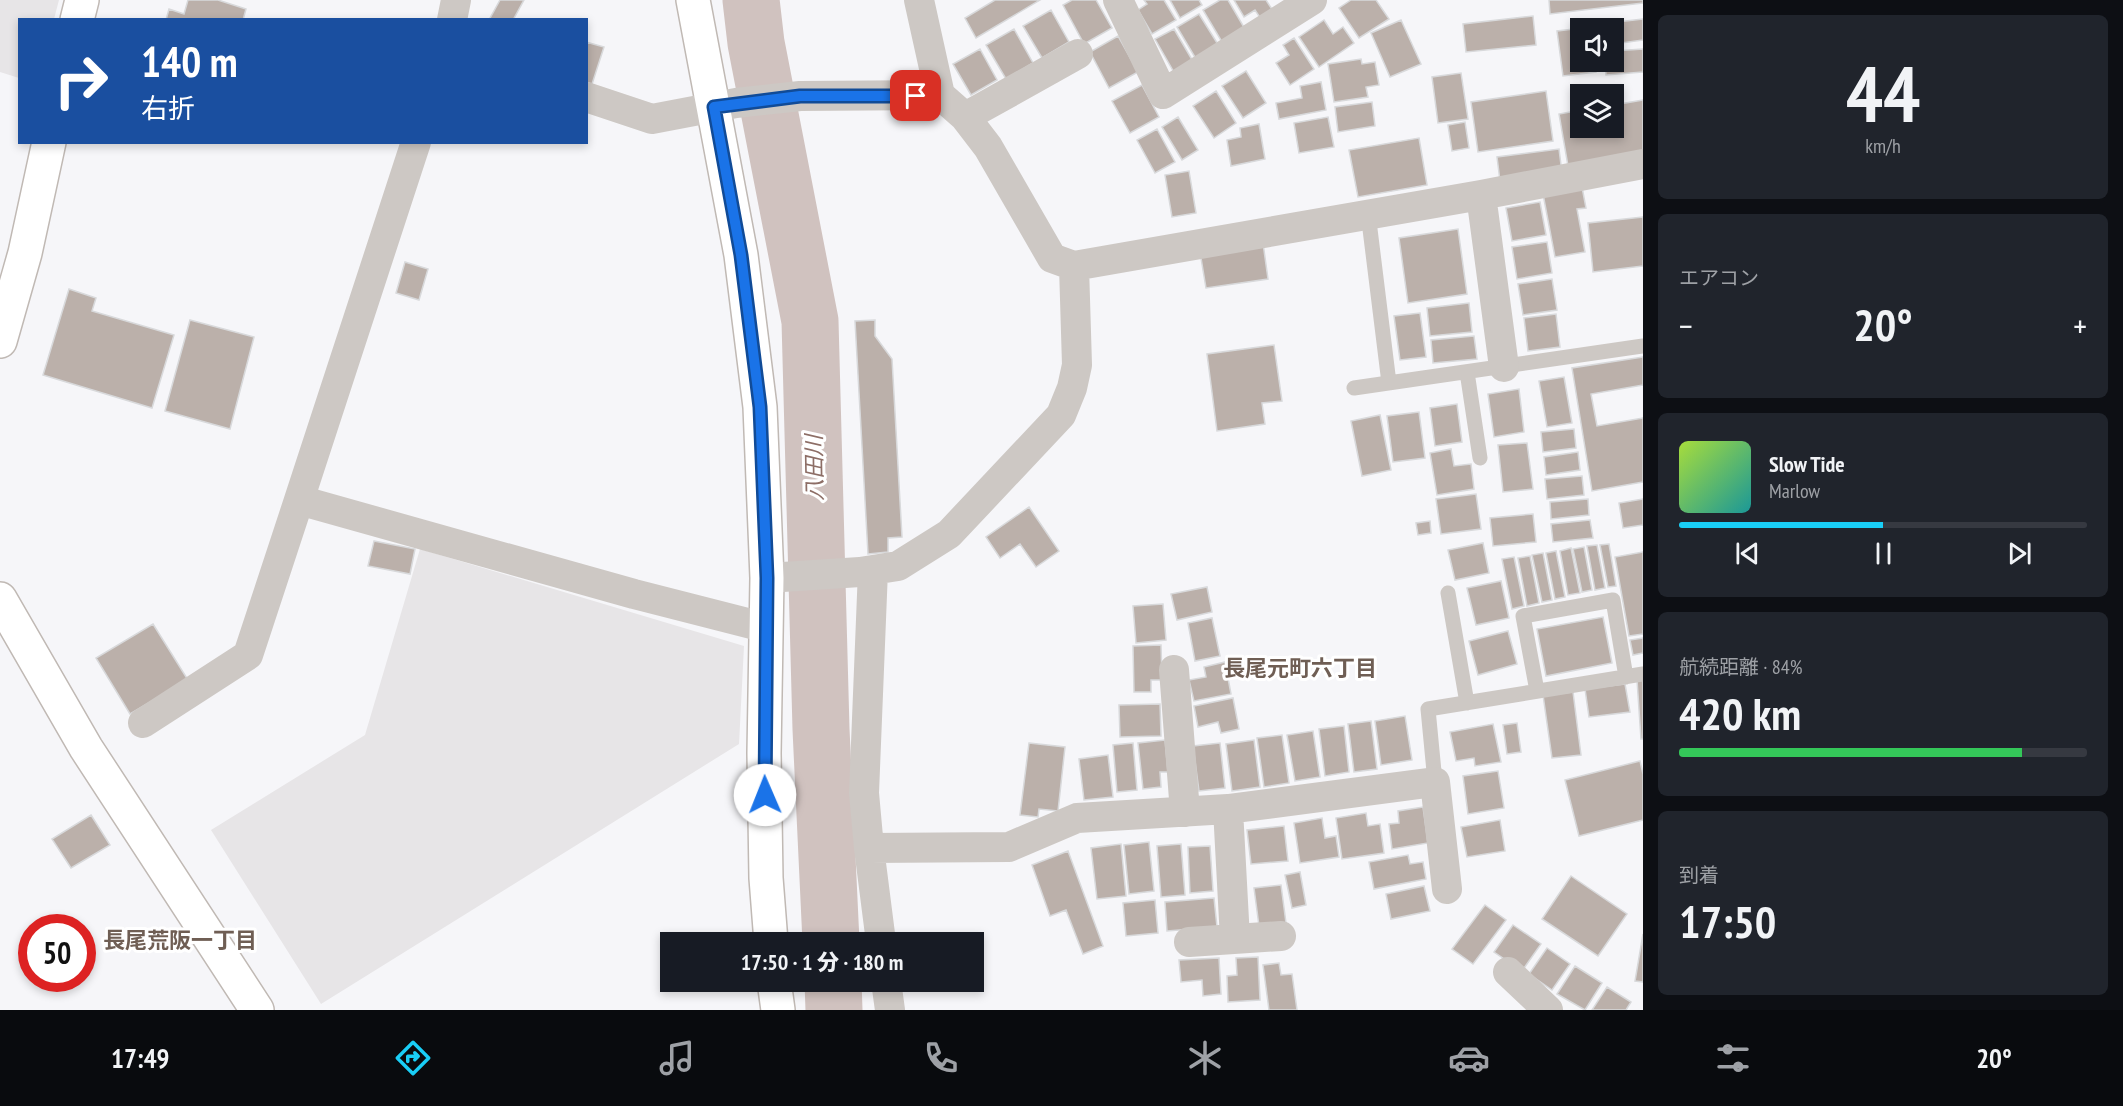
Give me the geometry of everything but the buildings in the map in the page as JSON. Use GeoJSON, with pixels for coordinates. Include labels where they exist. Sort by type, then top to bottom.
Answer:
{"type":"FeatureCollection","features":[{"type":"Feature","properties":{"kind":"main road"},"geometry":{"type":"LineString","coordinates":[[78,18],[82,0]]}},
{"type":"Feature","properties":{"kind":"main road"},"geometry":{"type":"LineString","coordinates":[[693,0],[725,105],[781,577],[767,628],[764,753],[766,879],[770,932]]}},
{"type":"Feature","properties":{"kind":"main road"},"geometry":{"type":"LineString","coordinates":[[0,342],[25,253],[50,144]]}},
{"type":"Feature","properties":{"kind":"main road"},"geometry":{"type":"LineString","coordinates":[[0,599],[86,748],[257,1010]]}},
{"type":"Feature","properties":{"kind":"main road"},"geometry":{"type":"LineString","coordinates":[[776,992],[778,1010]]}},
{"type":"Feature","properties":{"kind":"street"},"geometry":{"type":"LineString","coordinates":[[452,18],[456,0]]}},
{"type":"Feature","properties":{"kind":"street"},"geometry":{"type":"LineString","coordinates":[[919,0],[940,95],[965,117],[988,147],[1052,258],[1074,266],[1481,195],[1643,164]]}},
{"type":"Feature","properties":{"kind":"street"},"geometry":{"type":"LineString","coordinates":[[1118,0],[1163,94],[1312,0]]}},
{"type":"Feature","properties":{"kind":"street"},"geometry":{"type":"LineString","coordinates":[[965,117],[1078,54]]}},
{"type":"Feature","properties":{"kind":"street"},"geometry":{"type":"LineString","coordinates":[[588,99],[652,119],[725,105],[800,96],[940,95]]}},
{"type":"Feature","properties":{"kind":"street"},"geometry":{"type":"LineString","coordinates":[[143,723],[248,655],[415,144]]}},
{"type":"Feature","properties":{"kind":"street"},"geometry":{"type":"LineString","coordinates":[[1481,195],[1504,367]]}},
{"type":"Feature","properties":{"kind":"street"},"geometry":{"type":"LineString","coordinates":[[781,577],[898,567],[949,534],[1061,415],[1072,388],[1077,364],[1074,266]]}},
{"type":"Feature","properties":{"kind":"street"},"geometry":{"type":"LineString","coordinates":[[299,500],[623,591],[767,628]]}},
{"type":"Feature","properties":{"kind":"street"},"geometry":{"type":"LineString","coordinates":[[867,571],[864,793],[880,932]]}},
{"type":"Feature","properties":{"kind":"street"},"geometry":{"type":"LineString","coordinates":[[1174,670],[1185,812]]}},
{"type":"Feature","properties":{"kind":"street"},"geometry":{"type":"LineString","coordinates":[[869,848],[1009,847],[1077,818],[1228,809],[1435,782],[1448,889]]}},
{"type":"Feature","properties":{"kind":"street"},"geometry":{"type":"LineString","coordinates":[[1228,809],[1235,939]]}},
{"type":"Feature","properties":{"kind":"street"},"geometry":{"type":"LineString","coordinates":[[1189,942],[1281,936]]}},
{"type":"Feature","properties":{"kind":"street"},"geometry":{"type":"LineString","coordinates":[[1508,972],[1548,1010]]}},
{"type":"Feature","properties":{"kind":"street"},"geometry":{"type":"LineString","coordinates":[[888,992],[890,1010]]}},
{"type":"Feature","properties":{"kind":"lane"},"geometry":{"type":"LineString","coordinates":[[1368,213],[1389,383]]}},
{"type":"Feature","properties":{"kind":"lane"},"geometry":{"type":"LineString","coordinates":[[1354,388],[1643,346]]}},
{"type":"Feature","properties":{"kind":"lane"},"geometry":{"type":"LineString","coordinates":[[1467,372],[1480,458]]}},
{"type":"Feature","properties":{"kind":"lane"},"geometry":{"type":"LineString","coordinates":[[1448,593],[1467,703]]}},
{"type":"Feature","properties":{"kind":"lane"},"geometry":{"type":"LineString","coordinates":[[1537,691],[1523,616],[1613,600],[1626,676]]}},
{"type":"Feature","properties":{"kind":"lane"},"geometry":{"type":"LineString","coordinates":[[1435,782],[1428,709],[1643,674]]}},
{"type":"Feature","properties":{"kind":"shaded area"},"geometry":{"type":"Polygon","coordinates":[[[0,0],[59,0],[54,18],[18,18],[18,78],[0,72],[0,0]]]}},
{"type":"Feature","properties":{"kind":"shaded area"},"geometry":{"type":"Polygon","coordinates":[[[420,549],[744,646],[739,744],[321,1004],[211,830],[365,735],[420,549]]]}},
{"type":"Feature","properties":{"kind":"waterway","name":"八田川"},"geometry":{"type":"LineString","coordinates":[[751,0],[756,43],[810,321],[821,729],[831,932]]}},
{"type":"Feature","properties":{"kind":"waterway","name":"八田川"},"geometry":{"type":"LineString","coordinates":[[833,992],[834,1010]]}},
{"type":"Feature","properties":{"kind":"district","name":"長尾元町六丁目"},"geometry":{"type":"Point","coordinates":[1300,668]}},
{"type":"Feature","properties":{"kind":"district","name":"長尾荒阪一丁目"},"geometry":{"type":"Point","coordinates":[180,940]}},
{"type":"Feature","properties":{"kind":"route"},"geometry":{"type":"LineString","coordinates":[[765,795],[767,578],[760,407],[741,255],[714,107],[800,96],[916,96]]}}]}
